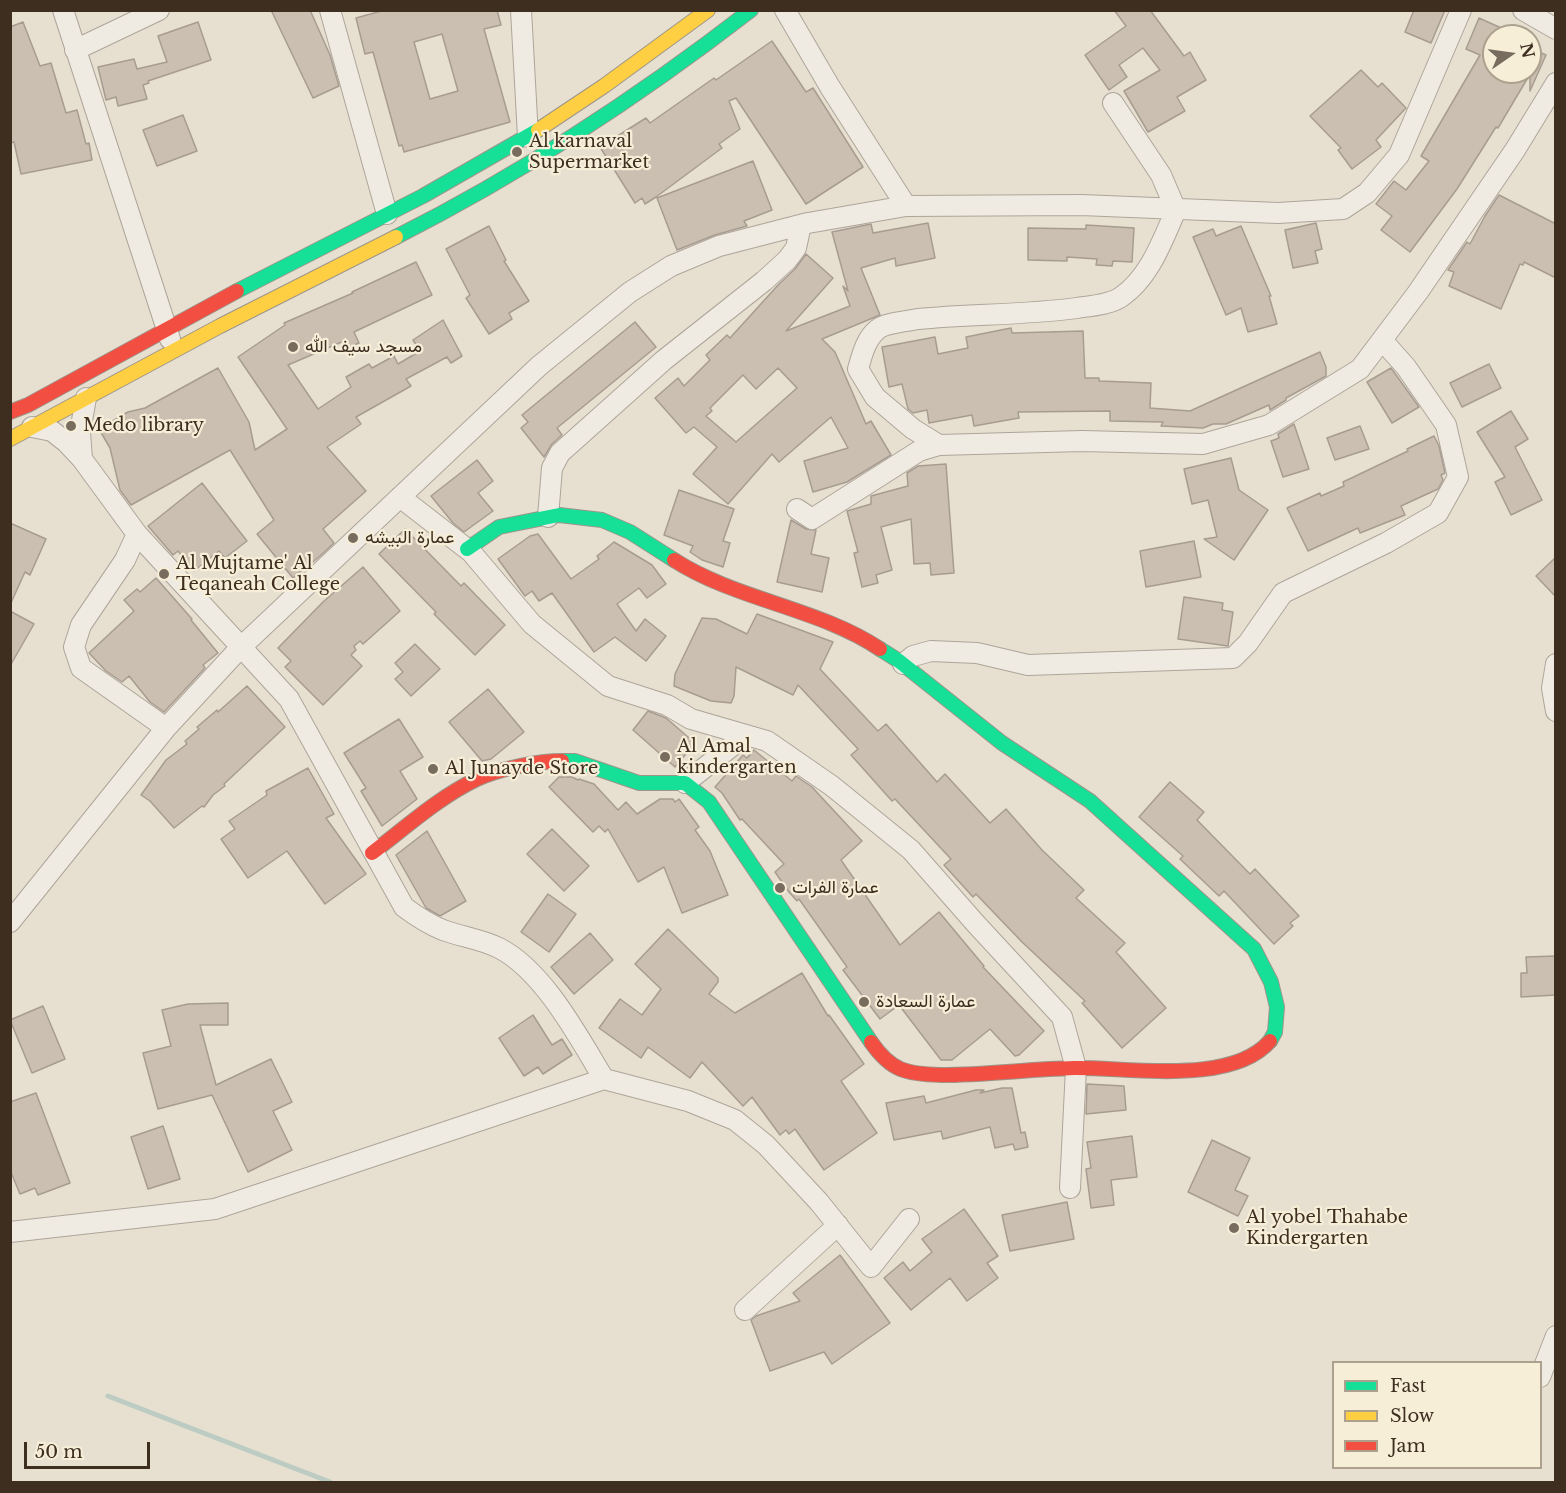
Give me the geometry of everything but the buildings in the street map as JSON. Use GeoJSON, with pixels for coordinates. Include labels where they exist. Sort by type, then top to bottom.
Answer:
{"type":"FeatureCollection","features":[{"type":"Feature","properties":{"kind":"street"},"geometry":{"type":"LineString","coordinates":[[63,10],[174,350]]}},
{"type":"Feature","properties":{"kind":"street"},"geometry":{"type":"LineString","coordinates":[[75,50],[159,10]]}},
{"type":"Feature","properties":{"kind":"street"},"geometry":{"type":"LineString","coordinates":[[330,10],[387,214]]}},
{"type":"Feature","properties":{"kind":"street"},"geometry":{"type":"LineString","coordinates":[[521,10],[528,137]]}},
{"type":"Feature","properties":{"kind":"street"},"geometry":{"type":"LineString","coordinates":[[10,412],[28,405],[166,328],[387,214],[528,137],[604,86],[708,10]]}},
{"type":"Feature","properties":{"kind":"street"},"geometry":{"type":"LineString","coordinates":[[10,439],[174,350],[430,220],[513,172],[590,125],[751,10]]}},
{"type":"Feature","properties":{"kind":"street"},"geometry":{"type":"LineString","coordinates":[[785,10],[830,87],[906,206]]}},
{"type":"Feature","properties":{"kind":"street"},"geometry":{"type":"LineString","coordinates":[[10,922],[166,728],[240,648],[539,366],[630,292],[671,266],[719,246],[801,225],[906,206],[1081,205],[1278,213],[1343,209],[1367,194],[1399,156],[1461,10]]}},
{"type":"Feature","properties":{"kind":"street"},"geometry":{"type":"LineString","coordinates":[[1523,10],[1556,29]]}},
{"type":"Feature","properties":{"kind":"street"},"geometry":{"type":"LineString","coordinates":[[797,509],[812,519],[919,451],[939,445],[1082,441],[1203,444],[1269,425],[1360,369],[1418,292],[1496,179],[1556,83]]}},
{"type":"Feature","properties":{"kind":"street"},"geometry":{"type":"LineString","coordinates":[[939,445],[912,429],[875,397],[858,369],[863,349],[879,328],[907,321],[950,316],[1052,312],[1090,306],[1119,299],[1137,283],[1154,259],[1176,210],[1161,175],[1113,104]]}},
{"type":"Feature","properties":{"kind":"street"},"geometry":{"type":"LineString","coordinates":[[548,517],[552,468],[560,453],[664,360],[787,260],[796,248],[801,225]]}},
{"type":"Feature","properties":{"kind":"street"},"geometry":{"type":"LineString","coordinates":[[903,664],[913,656],[931,651],[976,653],[1028,665],[1233,658],[1248,643],[1283,593],[1386,543],[1438,513],[1458,477],[1446,425],[1406,367],[1382,340]]}},
{"type":"Feature","properties":{"kind":"street"},"geometry":{"type":"LineString","coordinates":[[82,459],[80,432],[86,398]]}},
{"type":"Feature","properties":{"kind":"street"},"geometry":{"type":"LineString","coordinates":[[32,427],[52,431],[66,442],[82,459],[137,534],[289,699],[338,785],[372,853],[404,907],[423,921],[501,949],[528,970],[562,1009],[604,1079]]}},
{"type":"Feature","properties":{"kind":"street"},"geometry":{"type":"LineString","coordinates":[[400,497],[467,549],[532,624],[608,686],[667,705],[691,719],[767,741],[832,786],[911,850],[1062,1017],[1076,1068],[1070,1188]]}},
{"type":"Feature","properties":{"kind":"street"},"geometry":{"type":"LineString","coordinates":[[372,853],[441,801],[478,779],[541,761],[575,761],[639,783],[685,783],[710,802],[883,1059],[903,1070],[943,1076],[1076,1068],[1181,1071],[1220,1065],[1254,1054],[1269,1044],[1275,1032],[1276,997],[1266,967],[1254,949],[1090,801],[1002,743],[903,664],[872,643],[836,626],[695,574],[630,532],[602,520],[559,515],[499,527],[467,549]]}},
{"type":"Feature","properties":{"kind":"street"},"geometry":{"type":"LineString","coordinates":[[137,534],[126,560],[81,625],[74,647],[81,668],[166,728]]}},
{"type":"Feature","properties":{"kind":"street"},"geometry":{"type":"LineString","coordinates":[[1556,664],[1552,688],[1556,711]]}},
{"type":"Feature","properties":{"kind":"street"},"geometry":{"type":"LineString","coordinates":[[685,783],[746,735]]}},
{"type":"Feature","properties":{"kind":"street"},"geometry":{"type":"LineString","coordinates":[[10,1232],[216,1209],[604,1079],[688,1101],[735,1120],[766,1144],[838,1225],[871,1267],[909,1219]]}},
{"type":"Feature","properties":{"kind":"street"},"geometry":{"type":"LineString","coordinates":[[745,1310],[838,1225]]}},
{"type":"Feature","properties":{"kind":"street"},"geometry":{"type":"LineString","coordinates":[[1542,1372],[1556,1336]]}},
{"type":"Feature","properties":{"kind":"waterway"},"geometry":{"type":"LineString","coordinates":[[108,1396],[330,1482]]}},
{"type":"Feature","properties":{"kind":"traffic: fast"},"geometry":{"type":"LineString","coordinates":[[396,237],[489,187],[579,132],[666,73],[751,10]]}},
{"type":"Feature","properties":{"kind":"traffic: fast"},"geometry":{"type":"LineString","coordinates":[[237,291],[423,196],[538,130]]}},
{"type":"Feature","properties":{"kind":"traffic: fast"},"geometry":{"type":"LineString","coordinates":[[467,549],[499,527],[559,515],[602,520],[630,532],[674,560]]}},
{"type":"Feature","properties":{"kind":"traffic: fast"},"geometry":{"type":"LineString","coordinates":[[880,649],[899,661],[1002,743],[1090,801],[1254,949],[1271,982],[1277,1007],[1275,1032],[1270,1041]]}},
{"type":"Feature","properties":{"kind":"traffic: fast"},"geometry":{"type":"LineString","coordinates":[[562,761],[575,761],[639,783],[685,783],[709,802],[871,1042]]}},
{"type":"Feature","properties":{"kind":"traffic: slow"},"geometry":{"type":"LineString","coordinates":[[538,130],[604,86],[708,10]]}},
{"type":"Feature","properties":{"kind":"traffic: slow"},"geometry":{"type":"LineString","coordinates":[[10,439],[220,326],[396,237]]}},
{"type":"Feature","properties":{"kind":"traffic: jam"},"geometry":{"type":"LineString","coordinates":[[10,412],[28,405],[237,291]]}},
{"type":"Feature","properties":{"kind":"traffic: jam"},"geometry":{"type":"LineString","coordinates":[[674,560],[724,585],[831,623],[880,649]]}},
{"type":"Feature","properties":{"kind":"traffic: jam"},"geometry":{"type":"LineString","coordinates":[[372,853],[436,804],[477,779],[519,766],[562,761]]}},
{"type":"Feature","properties":{"kind":"traffic: jam"},"geometry":{"type":"LineString","coordinates":[[871,1042],[885,1059],[900,1069],[918,1074],[941,1075],[1074,1068],[1149,1071],[1205,1069],[1231,1064],[1253,1055],[1270,1041]]}},
{"type":"Feature","properties":{"kind":"place","name":"Al karnaval Supermarket"},"geometry":{"type":"Point","coordinates":[517,152]}},
{"type":"Feature","properties":{"kind":"place","name":"مسجد سيف الله"},"geometry":{"type":"Point","coordinates":[293,347]}},
{"type":"Feature","properties":{"kind":"place","name":"Medo library"},"geometry":{"type":"Point","coordinates":[71,426]}},
{"type":"Feature","properties":{"kind":"place","name":"عمارة البيشه"},"geometry":{"type":"Point","coordinates":[353,538]}},
{"type":"Feature","properties":{"kind":"place","name":"Al Mujtame' Al Teqaneah College"},"geometry":{"type":"Point","coordinates":[164,574]}},
{"type":"Feature","properties":{"kind":"place","name":"Al Amal kindergarten"},"geometry":{"type":"Point","coordinates":[665,757]}},
{"type":"Feature","properties":{"kind":"place","name":"Al Junayde Store"},"geometry":{"type":"Point","coordinates":[433,769]}},
{"type":"Feature","properties":{"kind":"place","name":"عمارة الفرات"},"geometry":{"type":"Point","coordinates":[780,888]}},
{"type":"Feature","properties":{"kind":"place","name":"عمارة السعادة"},"geometry":{"type":"Point","coordinates":[864,1002]}},
{"type":"Feature","properties":{"kind":"place","name":"Al yobel Thahabe Kindergarten"},"geometry":{"type":"Point","coordinates":[1234,1228]}}]}
